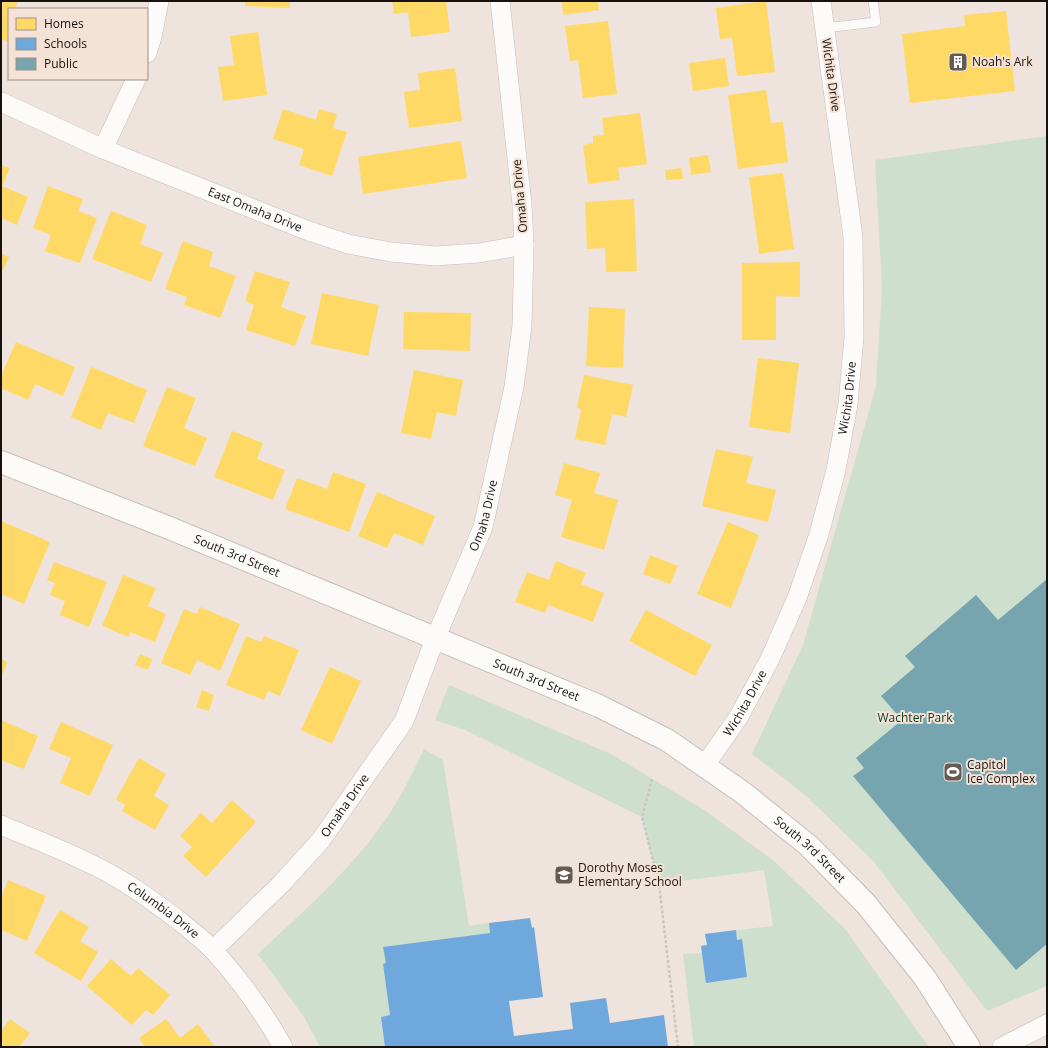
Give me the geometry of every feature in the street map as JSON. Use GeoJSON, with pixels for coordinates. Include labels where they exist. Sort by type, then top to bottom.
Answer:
{"type":"FeatureCollection","features":[{"type":"Feature","properties":{"kind":"street"},"geometry":{"type":"LineString","coordinates":[[148,50],[159,1]]}},
{"type":"Feature","properties":{"kind":"street","name":"Omaha Drive"},"geometry":{"type":"LineString","coordinates":[[213,950],[281,884],[321,840],[404,721],[435,639],[483,527],[514,387],[522,326],[524,245],[522,204],[500,1]]}},
{"type":"Feature","properties":{"kind":"street","name":"Wichita Drive"},"geometry":{"type":"LineString","coordinates":[[705,765],[738,718],[770,659],[797,598],[819,534],[834,477],[848,404],[854,337],[853,237],[822,1]]}},
{"type":"Feature","properties":{"kind":"street"},"geometry":{"type":"LineString","coordinates":[[103,149],[136,80]]}},
{"type":"Feature","properties":{"kind":"street","name":"East Omaha Drive"},"geometry":{"type":"LineString","coordinates":[[1,102],[103,149],[306,230],[348,244],[391,252],[435,256],[479,253],[524,245]]}},
{"type":"Feature","properties":{"kind":"street","name":"South 3rd Street"},"geometry":{"type":"LineString","coordinates":[[1,462],[167,526],[435,639],[599,706],[667,740],[742,792],[808,844],[866,904],[925,978],[969,1047]]}},
{"type":"Feature","properties":{"kind":"street","name":"Columbia Drive"},"geometry":{"type":"LineString","coordinates":[[1,825],[93,865],[124,882],[155,902],[213,950],[261,1011],[284,1047]]}},
{"type":"Feature","properties":{"kind":"street"},"geometry":{"type":"LineString","coordinates":[[1002,1047],[1047,1024]]}},
{"type":"Feature","properties":{"kind":"lane"},"geometry":{"type":"LineString","coordinates":[[825,28],[876,22],[873,1]]}},
{"type":"Feature","properties":{"kind":"path"},"geometry":{"type":"LineString","coordinates":[[652,779],[642,817],[659,884],[678,1047]]}},
{"type":"Feature","properties":{"kind":"green space","name":"Wachter Park"},"geometry":{"type":"Polygon","coordinates":[[[1047,136],[1047,986],[987,1011],[874,862],[805,795],[752,754],[803,645],[876,386],[882,288],[875,160],[1047,136]]]}},
{"type":"Feature","properties":{"kind":"green space"},"geometry":{"type":"Polygon","coordinates":[[[449,685],[611,754],[706,811],[774,861],[845,929],[929,1047],[694,1047],[683,954],[702,953],[701,946],[707,945],[705,934],[773,926],[764,870],[659,884],[642,817],[465,730],[435,720],[449,685]]]}},
{"type":"Feature","properties":{"kind":"green space"},"geometry":{"type":"Polygon","coordinates":[[[424,749],[443,760],[469,926],[489,923],[490,933],[384,948],[386,963],[383,964],[390,1015],[381,1017],[385,1047],[320,1047],[304,1017],[258,954],[327,888],[359,854],[388,816],[398,800],[424,749]]]}},
{"type":"Feature","properties":{"kind":"building: Homes"},"geometry":{"type":"Polygon","coordinates":[[[1,1],[18,1],[15,8],[8,8],[8,42],[1,39],[1,1]]]}},
{"type":"Feature","properties":{"kind":"building: Homes"},"geometry":{"type":"Polygon","coordinates":[[[245,1],[290,1],[290,8],[245,6],[245,1]]]}},
{"type":"Feature","properties":{"kind":"building: Homes"},"geometry":{"type":"Polygon","coordinates":[[[392,1],[446,1],[450,32],[411,37],[408,12],[394,14],[392,1]]]}},
{"type":"Feature","properties":{"kind":"building: Homes"},"geometry":{"type":"Polygon","coordinates":[[[562,1],[598,1],[599,10],[563,15],[562,1]]]}},
{"type":"Feature","properties":{"kind":"building: Homes"},"geometry":{"type":"Polygon","coordinates":[[[766,1],[775,72],[737,76],[732,38],[720,39],[716,8],[766,1]]]}},
{"type":"Feature","properties":{"kind":"building: Homes","name":"Noah's Ark"},"geometry":{"type":"Polygon","coordinates":[[[1006,11],[1015,91],[910,103],[902,34],[965,26],[964,15],[1006,11]]]}},
{"type":"Feature","properties":{"kind":"building: Homes"},"geometry":{"type":"Polygon","coordinates":[[[608,21],[617,94],[583,98],[578,60],[570,61],[565,26],[608,21]]]}},
{"type":"Feature","properties":{"kind":"building: Homes"},"geometry":{"type":"Polygon","coordinates":[[[258,32],[267,95],[223,101],[218,67],[234,65],[230,36],[258,32]]]}},
{"type":"Feature","properties":{"kind":"building: Homes"},"geometry":{"type":"Polygon","coordinates":[[[725,58],[729,86],[693,91],[689,63],[725,58]]]}},
{"type":"Feature","properties":{"kind":"building: Homes"},"geometry":{"type":"Polygon","coordinates":[[[455,68],[462,121],[409,128],[404,92],[420,90],[418,73],[455,68]]]}},
{"type":"Feature","properties":{"kind":"building: Homes"},"geometry":{"type":"Polygon","coordinates":[[[766,90],[771,123],[783,122],[788,162],[738,169],[728,95],[766,90]]]}},
{"type":"Feature","properties":{"kind":"building: Homes"},"geometry":{"type":"Polygon","coordinates":[[[283,109],[316,120],[319,109],[337,114],[333,128],[347,132],[332,176],[299,165],[304,149],[273,139],[283,109]]]}},
{"type":"Feature","properties":{"kind":"building: Homes"},"geometry":{"type":"Polygon","coordinates":[[[640,113],[647,164],[618,168],[620,180],[588,184],[583,145],[593,143],[593,136],[604,135],[602,118],[640,113]]]}},
{"type":"Feature","properties":{"kind":"building: Homes"},"geometry":{"type":"Polygon","coordinates":[[[461,141],[467,178],[363,194],[358,157],[461,141]]]}},
{"type":"Feature","properties":{"kind":"building: Homes"},"geometry":{"type":"Polygon","coordinates":[[[708,155],[711,172],[691,175],[689,158],[708,155]]]}},
{"type":"Feature","properties":{"kind":"building: Homes"},"geometry":{"type":"Polygon","coordinates":[[[1,165],[10,168],[2,186],[28,197],[17,225],[1,218],[1,165]]]}},
{"type":"Feature","properties":{"kind":"building: Homes"},"geometry":{"type":"Polygon","coordinates":[[[682,168],[683,179],[666,180],[665,170],[682,168]]]}},
{"type":"Feature","properties":{"kind":"building: Homes"},"geometry":{"type":"Polygon","coordinates":[[[783,173],[794,249],[759,254],[749,177],[783,173]]]}},
{"type":"Feature","properties":{"kind":"building: Homes"},"geometry":{"type":"Polygon","coordinates":[[[48,186],[83,199],[78,211],[97,218],[80,263],[45,251],[51,235],[33,228],[48,186]]]}},
{"type":"Feature","properties":{"kind":"building: Homes"},"geometry":{"type":"Polygon","coordinates":[[[634,199],[637,271],[606,272],[605,248],[587,249],[585,202],[634,199]]]}},
{"type":"Feature","properties":{"kind":"building: Homes"},"geometry":{"type":"Polygon","coordinates":[[[111,211],[147,225],[140,244],[163,253],[151,282],[92,259],[111,211]]]}},
{"type":"Feature","properties":{"kind":"building: Homes"},"geometry":{"type":"Polygon","coordinates":[[[183,241],[213,252],[209,266],[236,276],[220,318],[184,305],[187,297],[165,289],[183,241]]]}},
{"type":"Feature","properties":{"kind":"building: Homes"},"geometry":{"type":"Polygon","coordinates":[[[1,253],[9,257],[3,270],[1,269],[1,253]]]}},
{"type":"Feature","properties":{"kind":"building: Homes"},"geometry":{"type":"Polygon","coordinates":[[[800,262],[800,297],[776,296],[776,340],[742,340],[742,263],[800,262]]]}},
{"type":"Feature","properties":{"kind":"building: Homes"},"geometry":{"type":"Polygon","coordinates":[[[255,271],[290,282],[281,307],[306,316],[295,346],[246,330],[254,305],[245,301],[255,271]]]}},
{"type":"Feature","properties":{"kind":"building: Homes"},"geometry":{"type":"Polygon","coordinates":[[[322,293],[379,305],[368,356],[311,344],[322,293]]]}},
{"type":"Feature","properties":{"kind":"building: Homes"},"geometry":{"type":"Polygon","coordinates":[[[589,307],[625,309],[623,368],[586,366],[589,307]]]}},
{"type":"Feature","properties":{"kind":"building: Homes"},"geometry":{"type":"Polygon","coordinates":[[[404,312],[471,313],[470,351],[403,349],[404,312]]]}},
{"type":"Feature","properties":{"kind":"building: Homes"},"geometry":{"type":"Polygon","coordinates":[[[16,342],[75,367],[63,396],[35,384],[28,400],[1,388],[1,376],[16,342]]]}},
{"type":"Feature","properties":{"kind":"building: Homes"},"geometry":{"type":"Polygon","coordinates":[[[758,358],[799,363],[790,433],[749,427],[758,358]]]}},
{"type":"Feature","properties":{"kind":"building: Homes"},"geometry":{"type":"Polygon","coordinates":[[[91,367],[147,390],[134,423],[108,413],[101,430],[71,417],[91,367]]]}},
{"type":"Feature","properties":{"kind":"building: Homes"},"geometry":{"type":"Polygon","coordinates":[[[414,370],[463,380],[456,416],[437,412],[431,439],[401,433],[414,370]]]}},
{"type":"Feature","properties":{"kind":"building: Homes"},"geometry":{"type":"Polygon","coordinates":[[[584,375],[633,385],[626,417],[612,414],[605,445],[575,439],[581,410],[577,407],[584,375]]]}},
{"type":"Feature","properties":{"kind":"building: Homes"},"geometry":{"type":"Polygon","coordinates":[[[167,387],[196,398],[184,428],[207,438],[195,466],[143,446],[167,387]]]}},
{"type":"Feature","properties":{"kind":"building: Homes"},"geometry":{"type":"Polygon","coordinates":[[[232,431],[263,443],[257,459],[285,470],[273,500],[214,477],[232,431]]]}},
{"type":"Feature","properties":{"kind":"building: Homes"},"geometry":{"type":"Polygon","coordinates":[[[716,449],[753,457],[746,483],[776,490],[768,522],[702,506],[716,449]]]}},
{"type":"Feature","properties":{"kind":"building: Homes"},"geometry":{"type":"Polygon","coordinates":[[[564,463],[600,473],[594,493],[618,500],[604,550],[561,537],[572,500],[555,495],[564,463]]]}},
{"type":"Feature","properties":{"kind":"building: Homes"},"geometry":{"type":"Polygon","coordinates":[[[333,472],[366,484],[349,532],[285,509],[297,478],[327,489],[333,472]]]}},
{"type":"Feature","properties":{"kind":"building: Homes"},"geometry":{"type":"Polygon","coordinates":[[[377,492],[435,516],[423,545],[394,533],[387,548],[358,536],[377,492]]]}},
{"type":"Feature","properties":{"kind":"building: Homes"},"geometry":{"type":"Polygon","coordinates":[[[1,521],[50,542],[24,604],[1,594],[1,521]]]}},
{"type":"Feature","properties":{"kind":"building: Homes"},"geometry":{"type":"Polygon","coordinates":[[[728,522],[759,535],[731,608],[697,594],[728,522]]]}},
{"type":"Feature","properties":{"kind":"building: Homes"},"geometry":{"type":"Polygon","coordinates":[[[650,555],[678,566],[670,584],[643,574],[650,555]]]}},
{"type":"Feature","properties":{"kind":"building: Homes"},"geometry":{"type":"Polygon","coordinates":[[[556,561],[586,573],[581,584],[604,593],[593,622],[548,605],[545,613],[515,602],[527,572],[549,580],[556,561]]]}},
{"type":"Feature","properties":{"kind":"building: Homes"},"geometry":{"type":"Polygon","coordinates":[[[54,562],[107,582],[89,627],[60,615],[65,601],[50,595],[55,583],[47,580],[54,562]]]}},
{"type":"Feature","properties":{"kind":"building: Homes"},"geometry":{"type":"Polygon","coordinates":[[[123,575],[156,588],[148,606],[166,614],[155,642],[130,632],[129,637],[102,626],[123,575]]]}},
{"type":"Feature","properties":{"kind":"building: Homes"},"geometry":{"type":"Polygon","coordinates":[[[200,607],[240,624],[220,671],[197,660],[190,675],[161,663],[184,609],[197,614],[200,607]]]}},
{"type":"Feature","properties":{"kind":"building: Homes"},"geometry":{"type":"Polygon","coordinates":[[[646,610],[712,645],[695,676],[629,641],[646,610]]]}},
{"type":"Feature","properties":{"kind":"building: Homes"},"geometry":{"type":"Polygon","coordinates":[[[246,636],[261,642],[264,636],[299,650],[280,696],[268,691],[264,700],[226,685],[246,636]]]}},
{"type":"Feature","properties":{"kind":"building: Homes"},"geometry":{"type":"Polygon","coordinates":[[[140,654],[152,659],[148,670],[135,665],[140,654]]]}},
{"type":"Feature","properties":{"kind":"building: Homes"},"geometry":{"type":"Polygon","coordinates":[[[1,659],[7,662],[3,674],[1,673],[1,659]]]}},
{"type":"Feature","properties":{"kind":"building: Homes"},"geometry":{"type":"Polygon","coordinates":[[[330,667],[361,681],[332,744],[301,730],[330,667]]]}},
{"type":"Feature","properties":{"kind":"building: Homes"},"geometry":{"type":"Polygon","coordinates":[[[202,690],[214,695],[209,711],[196,707],[202,690]]]}},
{"type":"Feature","properties":{"kind":"building: Homes"},"geometry":{"type":"Polygon","coordinates":[[[1,720],[38,736],[24,769],[1,760],[1,720]]]}},
{"type":"Feature","properties":{"kind":"building: Homes"},"geometry":{"type":"Polygon","coordinates":[[[61,722],[113,745],[90,796],[60,783],[71,758],[49,749],[61,722]]]}},
{"type":"Feature","properties":{"kind":"building: Homes"},"geometry":{"type":"Polygon","coordinates":[[[139,758],[166,774],[154,796],[169,805],[155,830],[122,811],[125,805],[116,799],[139,758]]]}},
{"type":"Feature","properties":{"kind":"building: Homes"},"geometry":{"type":"Polygon","coordinates":[[[232,800],[256,822],[206,877],[183,856],[192,847],[180,836],[201,813],[212,823],[232,800]]]}},
{"type":"Feature","properties":{"kind":"building: Homes"},"geometry":{"type":"Polygon","coordinates":[[[8,880],[46,896],[27,941],[1,930],[1,895],[2,896],[8,880]]]}},
{"type":"Feature","properties":{"kind":"building: Homes"},"geometry":{"type":"Polygon","coordinates":[[[60,910],[89,927],[80,941],[98,952],[81,981],[34,953],[60,910]]]}},
{"type":"Feature","properties":{"kind":"building: Homes"},"geometry":{"type":"Polygon","coordinates":[[[111,959],[131,976],[138,968],[170,995],[153,1015],[146,1010],[132,1025],[87,986],[111,959]]]}},
{"type":"Feature","properties":{"kind":"building: Homes"},"geometry":{"type":"Polygon","coordinates":[[[10,1019],[30,1033],[19,1047],[1,1047],[1,1031],[10,1019]]]}},
{"type":"Feature","properties":{"kind":"building: Homes"},"geometry":{"type":"Polygon","coordinates":[[[166,1019],[180,1038],[198,1024],[215,1047],[145,1047],[139,1038],[166,1019]]]}},
{"type":"Feature","properties":{"kind":"building: Schools"},"geometry":{"type":"Polygon","coordinates":[[[530,918],[532,928],[534,927],[543,997],[509,1001],[514,1036],[573,1029],[570,1003],[606,998],[610,1023],[664,1015],[668,1047],[385,1047],[381,1017],[390,1015],[383,964],[386,963],[383,947],[490,933],[489,923],[530,918]]]}},
{"type":"Feature","properties":{"kind":"building: Schools"},"geometry":{"type":"Polygon","coordinates":[[[736,930],[737,940],[742,939],[747,977],[706,983],[701,946],[707,945],[705,934],[736,930]]]}},
{"type":"Feature","properties":{"kind":"building: Public","name":"Capitol Ice Complex"},"geometry":{"type":"Polygon","coordinates":[[[1047,579],[1047,944],[1016,970],[853,776],[864,768],[856,758],[902,720],[881,696],[915,667],[905,656],[976,595],[998,620],[1047,579]]]}},
{"type":"Feature","properties":{"kind":"place","name":"Noah's Ark"},"geometry":{"type":"Point","coordinates":[958,62]}},
{"type":"Feature","properties":{"kind":"place","name":"Capitol Ice Complex"},"geometry":{"type":"Point","coordinates":[953,772]}},
{"type":"Feature","properties":{"kind":"place","name":"Dorothy Moses Elementary School"},"geometry":{"type":"Point","coordinates":[564,875]}}]}
